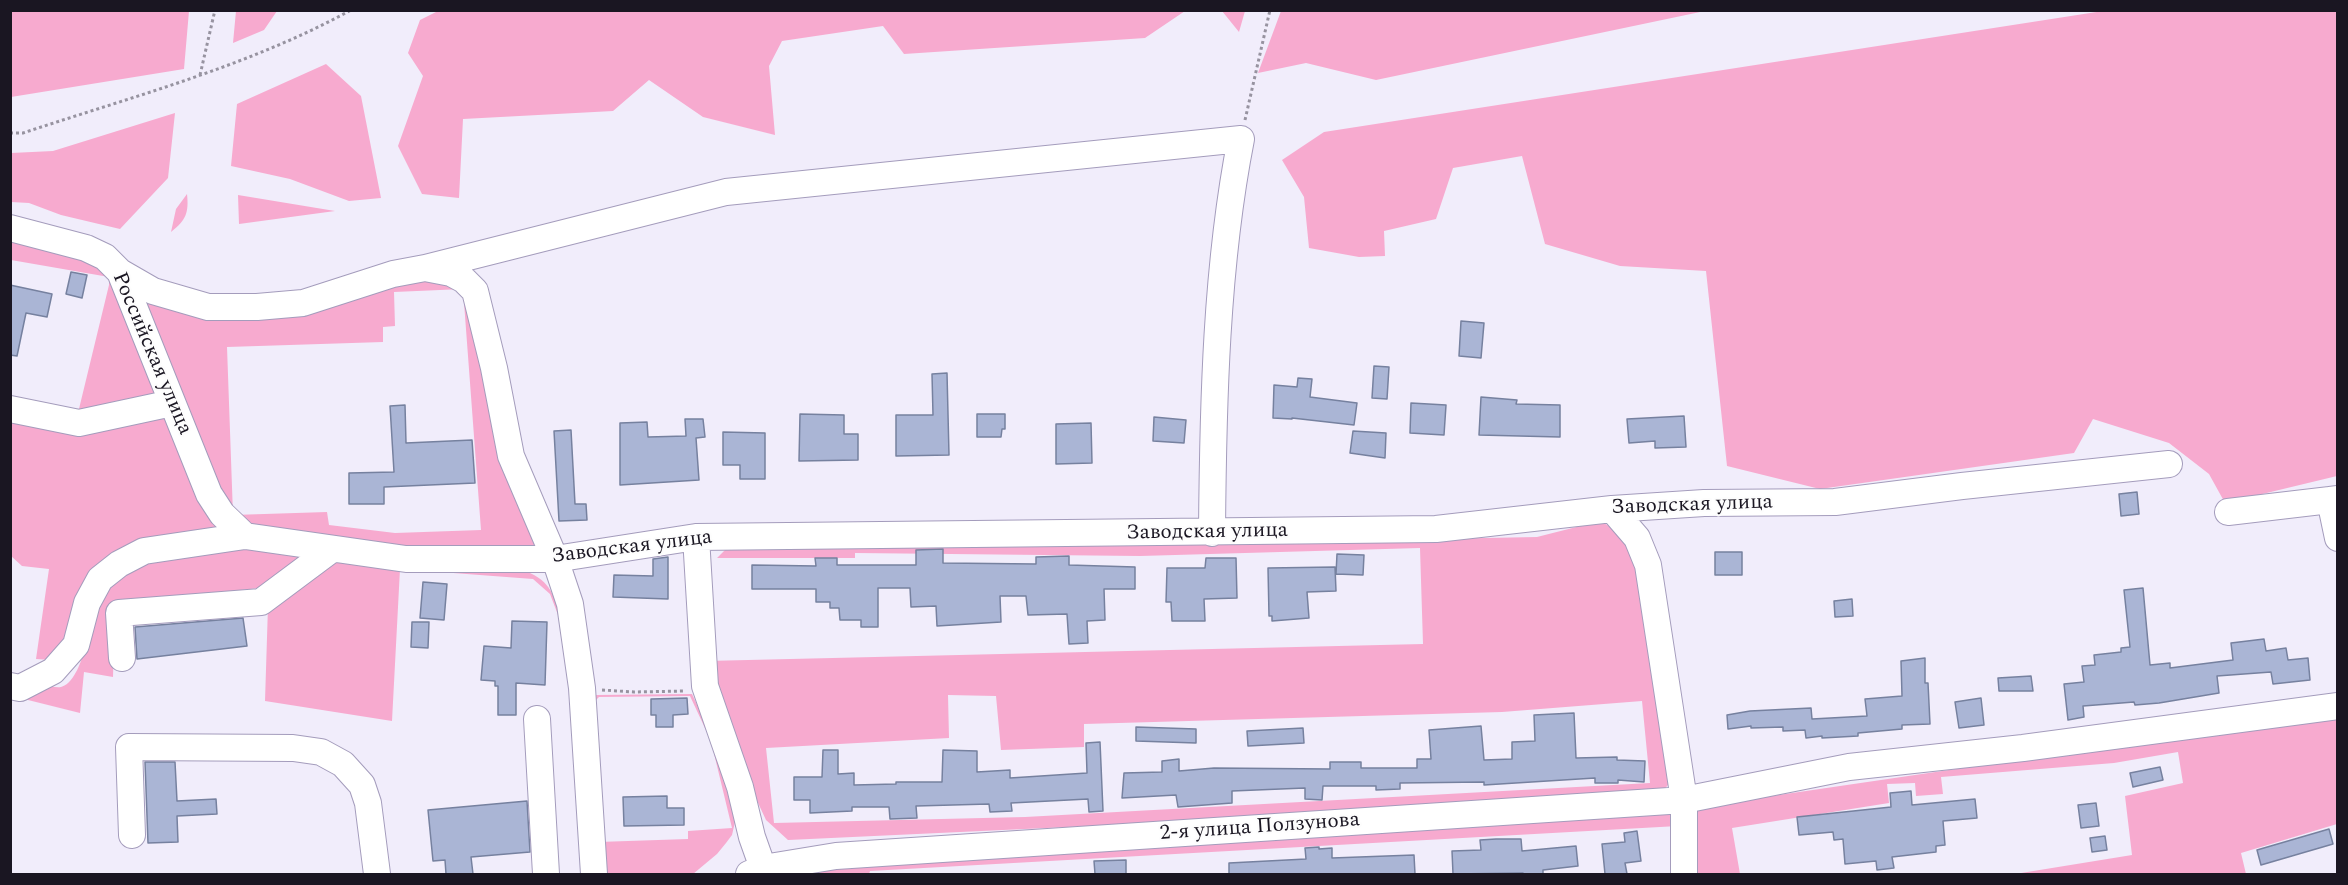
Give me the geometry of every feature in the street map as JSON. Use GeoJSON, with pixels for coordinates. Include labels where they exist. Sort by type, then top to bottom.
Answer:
{"type":"FeatureCollection","features":[{"type":"Feature","properties":{"kind":"street"},"geometry":{"type":"LineString","coordinates":[[120,272],[153,291],[207,307],[257,307],[303,303],[393,274],[726,192],[1242,139],[1231,190],[1221,295],[1212,533]]}},
{"type":"Feature","properties":{"kind":"street","name":"Российская улица"},"geometry":{"type":"LineString","coordinates":[[10,228],[86,248],[105,257],[120,272],[209,494],[222,513],[245,536]]}},
{"type":"Feature","properties":{"kind":"street"},"geometry":{"type":"LineString","coordinates":[[425,267],[451,273],[464,280],[475,291],[494,368],[511,456],[555,559],[570,604],[582,688],[594,874]]}},
{"type":"Feature","properties":{"kind":"street"},"geometry":{"type":"LineString","coordinates":[[10,409],[80,423],[172,403]]}},
{"type":"Feature","properties":{"kind":"street","name":"Заводская улица"},"geometry":{"type":"LineString","coordinates":[[15,687],[53,671],[76,645],[87,603],[100,579],[119,564],[144,552],[245,536],[406,559],[555,559],[696,537],[1436,529],[1612,509],[1704,503],[1834,502],[2169,464]]}},
{"type":"Feature","properties":{"kind":"street"},"geometry":{"type":"LineString","coordinates":[[2228,512],[2334,500],[2337,538]]}},
{"type":"Feature","properties":{"kind":"street"},"geometry":{"type":"LineString","coordinates":[[1612,509],[1637,538],[1648,565],[1684,800],[1684,874]]}},
{"type":"Feature","properties":{"kind":"street"},"geometry":{"type":"LineString","coordinates":[[696,537],[707,691],[740,787],[752,837],[756,871]]}},
{"type":"Feature","properties":{"kind":"street"},"geometry":{"type":"LineString","coordinates":[[122,658],[119,613],[261,602],[332,549]]}},
{"type":"Feature","properties":{"kind":"street","name":"2-я улица Ползунова"},"geometry":{"type":"LineString","coordinates":[[756,871],[836,856],[1684,800],[1849,766],[2023,748],[2337,706]]}},
{"type":"Feature","properties":{"kind":"street"},"geometry":{"type":"LineString","coordinates":[[537,719],[546,874]]}},
{"type":"Feature","properties":{"kind":"street"},"geometry":{"type":"LineString","coordinates":[[132,835],[129,747],[293,748],[321,752],[343,764],[362,785],[368,803],[377,874]]}},
{"type":"Feature","properties":{"kind":"path"},"geometry":{"type":"LineString","coordinates":[[200,75],[215,10]]}},
{"type":"Feature","properties":{"kind":"path"},"geometry":{"type":"LineString","coordinates":[[10,133],[23,132],[200,75],[307,34],[351,10]]}},
{"type":"Feature","properties":{"kind":"path"},"geometry":{"type":"LineString","coordinates":[[1242,139],[1270,10]]}},
{"type":"Feature","properties":{"kind":"path"},"geometry":{"type":"LineString","coordinates":[[582,688],[634,692],[707,691]]}},
{"type":"Feature","properties":{"kind":"shaded area"},"geometry":{"type":"Polygon","coordinates":[[[11,10],[189,11],[184,69],[11,97],[11,10]]]}},
{"type":"Feature","properties":{"kind":"shaded area"},"geometry":{"type":"Polygon","coordinates":[[[236,10],[277,11],[264,30],[233,43],[236,10]]]}},
{"type":"Feature","properties":{"kind":"shaded area"},"geometry":{"type":"Polygon","coordinates":[[[440,10],[1185,11],[1145,38],[904,54],[883,26],[782,41],[769,66],[775,135],[703,117],[649,80],[613,111],[463,119],[459,198],[422,194],[398,146],[423,76],[408,53],[420,20],[440,10]]]}},
{"type":"Feature","properties":{"kind":"shaded area"},"geometry":{"type":"Polygon","coordinates":[[[1281,10],[1705,11],[1376,80],[1306,63],[1258,73],[1281,10]]]}},
{"type":"Feature","properties":{"kind":"shaded area"},"geometry":{"type":"Polygon","coordinates":[[[1222,11],[1245,11],[1239,32],[1222,11]]]}},
{"type":"Feature","properties":{"kind":"shaded area"},"geometry":{"type":"Polygon","coordinates":[[[2103,11],[2337,11],[2337,476],[2225,503],[2209,474],[2169,443],[2093,419],[2074,453],[1820,489],[1727,466],[1706,271],[1620,266],[1545,244],[1522,156],[1453,168],[1436,219],[1384,231],[1385,256],[1359,257],[1309,248],[1304,197],[1282,160],[1324,132],[2103,11]]]}},
{"type":"Feature","properties":{"kind":"shaded area"},"geometry":{"type":"Polygon","coordinates":[[[326,64],[361,96],[381,198],[349,201],[290,179],[231,166],[237,104],[326,64]]]}},
{"type":"Feature","properties":{"kind":"shaded area"},"geometry":{"type":"Polygon","coordinates":[[[175,113],[168,178],[120,229],[61,215],[29,203],[11,202],[11,153],[53,151],[175,113]]]}},
{"type":"Feature","properties":{"kind":"shaded area"},"geometry":{"type":"Polygon","coordinates":[[[187,194],[185,216],[171,232],[176,209],[187,194]]]}},
{"type":"Feature","properties":{"kind":"shaded area"},"geometry":{"type":"Polygon","coordinates":[[[238,195],[335,211],[239,224],[238,195]]]}},
{"type":"Feature","properties":{"kind":"shaded area"},"geometry":{"type":"Polygon","coordinates":[[[11,241],[98,262],[110,272],[233,533],[129,550],[73,642],[51,660],[36,659],[49,569],[22,566],[11,556],[11,401],[78,413],[109,277],[11,260],[11,241]]]}},
{"type":"Feature","properties":{"kind":"shaded area"},"geometry":{"type":"Polygon","coordinates":[[[409,274],[469,289],[542,546],[415,552],[246,525],[225,511],[130,284],[206,311],[409,274]],[[463,289],[394,292],[395,326],[383,327],[383,342],[227,347],[233,515],[327,512],[329,525],[395,533],[481,530],[463,289]]]}},
{"type":"Feature","properties":{"kind":"shaded area"},"geometry":{"type":"Polygon","coordinates":[[[1600,521],[1618,534],[1634,558],[1637,565],[1671,781],[1664,790],[1175,822],[788,840],[766,820],[746,777],[706,661],[1423,644],[1420,548],[1140,556],[855,553],[855,558],[717,558],[727,548],[1175,544],[1537,537],[1600,521]],[[948,695],[949,738],[766,748],[774,823],[1025,817],[1650,783],[1642,701],[1502,712],[1084,724],[1084,747],[1001,750],[996,696],[948,695]]]}},
{"type":"Feature","properties":{"kind":"shaded area"},"geometry":{"type":"Polygon","coordinates":[[[252,540],[318,552],[268,587],[115,604],[113,677],[84,672],[80,713],[16,697],[39,687],[61,687],[69,682],[76,673],[86,645],[97,592],[147,557],[252,540]]]}},
{"type":"Feature","properties":{"kind":"shaded area"},"geometry":{"type":"Polygon","coordinates":[[[327,559],[521,569],[544,582],[549,588],[560,620],[550,594],[533,579],[400,569],[392,721],[265,701],[268,606],[327,559]]]}},
{"type":"Feature","properties":{"kind":"shaded area"},"geometry":{"type":"Polygon","coordinates":[[[692,694],[714,741],[735,822],[732,835],[726,843],[717,854],[693,874],[599,874],[591,699],[596,695],[692,694]],[[690,696],[599,697],[595,701],[598,842],[688,839],[688,831],[732,828],[711,741],[690,696]]]}},
{"type":"Feature","properties":{"kind":"shaded area"},"geometry":{"type":"Polygon","coordinates":[[[2337,719],[2337,824],[2241,853],[2246,874],[2015,874],[2132,855],[2125,796],[2183,783],[2178,752],[2114,763],[1941,777],[1943,794],[1916,796],[1915,783],[1887,784],[1889,803],[1732,828],[1740,874],[1695,874],[1697,807],[2058,754],[2337,719]]]}},
{"type":"Feature","properties":{"kind":"shaded area"},"geometry":{"type":"Polygon","coordinates":[[[1678,813],[1678,826],[870,871],[869,874],[811,874],[888,858],[1678,813]]]}},
{"type":"Feature","properties":{"kind":"building"},"geometry":{"type":"Polygon","coordinates":[[[71,272],[87,275],[82,298],[66,294],[71,272]]]}},
{"type":"Feature","properties":{"kind":"building"},"geometry":{"type":"Polygon","coordinates":[[[10,285],[52,294],[47,317],[26,313],[17,356],[10,355],[10,285]]]}},
{"type":"Feature","properties":{"kind":"building"},"geometry":{"type":"Polygon","coordinates":[[[1461,321],[1484,323],[1481,358],[1459,356],[1461,321]]]}},
{"type":"Feature","properties":{"kind":"building"},"geometry":{"type":"Polygon","coordinates":[[[1374,366],[1389,367],[1387,399],[1372,398],[1374,366]]]}},
{"type":"Feature","properties":{"kind":"building"},"geometry":{"type":"Polygon","coordinates":[[[947,373],[949,455],[896,456],[896,415],[933,415],[932,374],[947,373]]]}},
{"type":"Feature","properties":{"kind":"building"},"geometry":{"type":"Polygon","coordinates":[[[1298,378],[1312,379],[1310,397],[1357,403],[1354,425],[1273,418],[1274,385],[1297,387],[1298,378]]]}},
{"type":"Feature","properties":{"kind":"building"},"geometry":{"type":"Polygon","coordinates":[[[1481,397],[1517,400],[1516,404],[1560,405],[1560,437],[1479,435],[1481,397]]]}},
{"type":"Feature","properties":{"kind":"building"},"geometry":{"type":"Polygon","coordinates":[[[1411,403],[1446,405],[1444,435],[1410,433],[1411,403]]]}},
{"type":"Feature","properties":{"kind":"building"},"geometry":{"type":"Polygon","coordinates":[[[405,405],[406,443],[472,440],[475,483],[384,487],[384,504],[349,504],[349,473],[394,472],[390,406],[405,405]]]}},
{"type":"Feature","properties":{"kind":"building"},"geometry":{"type":"Polygon","coordinates":[[[800,414],[844,415],[844,434],[858,434],[858,460],[799,461],[800,414]]]}},
{"type":"Feature","properties":{"kind":"building"},"geometry":{"type":"Polygon","coordinates":[[[977,414],[1005,414],[1005,429],[1002,429],[1001,437],[977,437],[977,414]]]}},
{"type":"Feature","properties":{"kind":"building"},"geometry":{"type":"Polygon","coordinates":[[[1684,416],[1686,447],[1655,448],[1655,441],[1629,443],[1627,419],[1684,416]]]}},
{"type":"Feature","properties":{"kind":"building"},"geometry":{"type":"Polygon","coordinates":[[[1154,417],[1186,420],[1184,443],[1153,441],[1154,417]]]}},
{"type":"Feature","properties":{"kind":"building"},"geometry":{"type":"Polygon","coordinates":[[[685,419],[703,419],[705,437],[696,438],[699,480],[620,485],[620,423],[647,422],[648,437],[686,436],[685,419]]]}},
{"type":"Feature","properties":{"kind":"building"},"geometry":{"type":"Polygon","coordinates":[[[1091,423],[1092,463],[1056,464],[1056,424],[1091,423]]]}},
{"type":"Feature","properties":{"kind":"building"},"geometry":{"type":"Polygon","coordinates":[[[571,430],[575,504],[586,504],[587,520],[559,521],[554,431],[571,430]]]}},
{"type":"Feature","properties":{"kind":"building"},"geometry":{"type":"Polygon","coordinates":[[[1353,431],[1386,433],[1385,458],[1350,453],[1353,431]]]}},
{"type":"Feature","properties":{"kind":"building"},"geometry":{"type":"Polygon","coordinates":[[[723,432],[765,433],[765,479],[740,479],[740,465],[723,465],[723,432]]]}},
{"type":"Feature","properties":{"kind":"building"},"geometry":{"type":"Polygon","coordinates":[[[2137,492],[2139,514],[2121,516],[2119,494],[2137,492]]]}},
{"type":"Feature","properties":{"kind":"building"},"geometry":{"type":"Polygon","coordinates":[[[943,549],[943,563],[1036,564],[1036,557],[1069,556],[1069,565],[1135,567],[1135,589],[1104,589],[1105,620],[1087,621],[1088,643],[1069,644],[1067,614],[1028,615],[1026,596],[1000,596],[1001,622],[937,626],[936,606],[911,607],[910,588],[878,588],[878,627],[861,627],[861,620],[840,620],[839,608],[830,608],[830,602],[816,602],[816,589],[752,589],[752,565],[816,566],[815,558],[837,558],[837,565],[916,565],[916,550],[943,549]]]}},
{"type":"Feature","properties":{"kind":"building"},"geometry":{"type":"Polygon","coordinates":[[[1715,552],[1742,552],[1742,575],[1715,575],[1715,552]]]}},
{"type":"Feature","properties":{"kind":"building"},"geometry":{"type":"Polygon","coordinates":[[[1337,554],[1364,555],[1363,575],[1336,574],[1337,554]]]}},
{"type":"Feature","properties":{"kind":"building"},"geometry":{"type":"Polygon","coordinates":[[[668,557],[668,599],[613,597],[614,575],[653,576],[653,559],[668,557]]]}},
{"type":"Feature","properties":{"kind":"building"},"geometry":{"type":"Polygon","coordinates":[[[1206,558],[1236,558],[1237,598],[1204,599],[1205,621],[1172,621],[1171,602],[1166,602],[1167,568],[1205,568],[1206,558]]]}},
{"type":"Feature","properties":{"kind":"building"},"geometry":{"type":"Polygon","coordinates":[[[1335,567],[1336,591],[1307,592],[1309,618],[1272,621],[1272,616],[1269,616],[1268,568],[1335,567]]]}},
{"type":"Feature","properties":{"kind":"building"},"geometry":{"type":"Polygon","coordinates":[[[423,582],[447,584],[444,620],[420,618],[423,582]]]}},
{"type":"Feature","properties":{"kind":"building"},"geometry":{"type":"Polygon","coordinates":[[[2143,588],[2150,665],[2170,663],[2170,668],[2233,660],[2231,643],[2264,639],[2266,651],[2286,648],[2288,660],[2308,658],[2310,680],[2273,684],[2271,672],[2217,676],[2219,693],[2159,703],[2135,705],[2134,702],[2083,706],[2084,717],[2068,720],[2064,684],[2084,682],[2082,666],[2095,665],[2094,655],[2121,652],[2121,648],[2130,647],[2124,590],[2143,588]]]}},
{"type":"Feature","properties":{"kind":"building"},"geometry":{"type":"Polygon","coordinates":[[[1852,599],[1853,616],[1835,617],[1834,601],[1852,599]]]}},
{"type":"Feature","properties":{"kind":"building"},"geometry":{"type":"Polygon","coordinates":[[[243,618],[247,646],[137,659],[135,627],[243,618]]]}},
{"type":"Feature","properties":{"kind":"building"},"geometry":{"type":"Polygon","coordinates":[[[512,621],[547,622],[545,685],[516,683],[516,715],[498,715],[498,686],[495,686],[495,681],[481,680],[484,646],[511,648],[512,621]]]}},
{"type":"Feature","properties":{"kind":"building"},"geometry":{"type":"Polygon","coordinates":[[[412,622],[429,622],[428,648],[411,647],[412,622]]]}},
{"type":"Feature","properties":{"kind":"building"},"geometry":{"type":"Polygon","coordinates":[[[1925,658],[1925,683],[1928,683],[1930,724],[1902,725],[1902,729],[1858,733],[1858,736],[1822,738],[1822,736],[1806,738],[1805,730],[1783,731],[1783,727],[1751,728],[1751,726],[1728,729],[1727,715],[1750,711],[1811,708],[1812,719],[1867,716],[1865,699],[1902,696],[1901,661],[1925,658]]]}},
{"type":"Feature","properties":{"kind":"building"},"geometry":{"type":"Polygon","coordinates":[[[2031,676],[2033,691],[1999,691],[1998,678],[2031,676]]]}},
{"type":"Feature","properties":{"kind":"building"},"geometry":{"type":"Polygon","coordinates":[[[687,698],[688,714],[673,715],[673,727],[656,727],[656,715],[651,715],[651,699],[687,698]]]}},
{"type":"Feature","properties":{"kind":"building"},"geometry":{"type":"Polygon","coordinates":[[[1981,698],[1984,725],[1959,728],[1955,702],[1981,698]]]}},
{"type":"Feature","properties":{"kind":"building"},"geometry":{"type":"Polygon","coordinates":[[[1574,713],[1576,758],[1617,757],[1617,760],[1645,761],[1644,782],[1618,780],[1618,783],[1595,783],[1595,778],[1484,785],[1484,782],[1400,783],[1400,789],[1376,790],[1376,786],[1323,786],[1322,800],[1305,799],[1305,788],[1232,791],[1232,803],[1178,807],[1176,795],[1122,798],[1124,773],[1162,772],[1162,761],[1179,759],[1179,771],[1214,768],[1330,769],[1330,762],[1361,762],[1361,768],[1417,768],[1417,759],[1431,759],[1429,730],[1481,726],[1484,760],[1512,759],[1512,742],[1535,741],[1534,715],[1574,713]]]}},
{"type":"Feature","properties":{"kind":"building"},"geometry":{"type":"Polygon","coordinates":[[[1136,727],[1196,729],[1196,743],[1136,741],[1136,727]]]}},
{"type":"Feature","properties":{"kind":"building"},"geometry":{"type":"Polygon","coordinates":[[[1303,728],[1304,743],[1248,746],[1247,731],[1303,728]]]}},
{"type":"Feature","properties":{"kind":"building"},"geometry":{"type":"Polygon","coordinates":[[[1100,742],[1103,811],[1089,812],[1088,799],[1011,803],[1012,811],[990,812],[989,804],[916,806],[917,818],[890,819],[889,807],[852,807],[852,811],[810,813],[810,800],[794,800],[794,777],[822,777],[823,750],[838,750],[838,774],[854,773],[854,785],[896,784],[896,782],[942,782],[943,750],[977,751],[977,772],[1010,770],[1010,778],[1087,773],[1086,743],[1100,742]]]}},
{"type":"Feature","properties":{"kind":"building"},"geometry":{"type":"Polygon","coordinates":[[[145,762],[175,762],[177,801],[216,799],[217,814],[177,816],[178,842],[148,843],[145,762]]]}},
{"type":"Feature","properties":{"kind":"building"},"geometry":{"type":"Polygon","coordinates":[[[2160,767],[2163,780],[2133,787],[2130,773],[2160,767]]]}},
{"type":"Feature","properties":{"kind":"building"},"geometry":{"type":"Polygon","coordinates":[[[1911,791],[1912,805],[1975,799],[1977,818],[1943,821],[1945,845],[1936,846],[1936,852],[1892,857],[1894,868],[1877,870],[1876,861],[1845,864],[1843,839],[1834,840],[1833,832],[1799,835],[1797,817],[1891,807],[1890,793],[1911,791]]]}},
{"type":"Feature","properties":{"kind":"building"},"geometry":{"type":"Polygon","coordinates":[[[667,796],[667,808],[684,808],[684,825],[624,826],[623,797],[667,796]]]}},
{"type":"Feature","properties":{"kind":"building"},"geometry":{"type":"Polygon","coordinates":[[[527,801],[530,852],[471,857],[473,874],[446,874],[445,860],[433,861],[428,810],[527,801]]]}},
{"type":"Feature","properties":{"kind":"building"},"geometry":{"type":"Polygon","coordinates":[[[2096,803],[2099,826],[2081,828],[2078,805],[2096,803]]]}},
{"type":"Feature","properties":{"kind":"building"},"geometry":{"type":"Polygon","coordinates":[[[2329,829],[2333,844],[2261,865],[2257,850],[2329,829]]]}},
{"type":"Feature","properties":{"kind":"building"},"geometry":{"type":"Polygon","coordinates":[[[1637,831],[1641,861],[1625,863],[1627,874],[1605,874],[1602,844],[1625,842],[1624,833],[1637,831]]]}},
{"type":"Feature","properties":{"kind":"building"},"geometry":{"type":"Polygon","coordinates":[[[2105,836],[2107,850],[2092,852],[2090,838],[2105,836]]]}},
{"type":"Feature","properties":{"kind":"building"},"geometry":{"type":"Polygon","coordinates":[[[1521,839],[1522,851],[1576,846],[1578,866],[1543,870],[1543,874],[1453,874],[1452,851],[1481,850],[1480,840],[1521,839]]]}},
{"type":"Feature","properties":{"kind":"building"},"geometry":{"type":"Polygon","coordinates":[[[1319,847],[1319,849],[1332,848],[1332,858],[1414,855],[1415,874],[1229,874],[1229,863],[1306,859],[1305,848],[1319,847]]]}},
{"type":"Feature","properties":{"kind":"building"},"geometry":{"type":"Polygon","coordinates":[[[1126,860],[1126,874],[1095,874],[1094,861],[1126,860]]]}}]}
